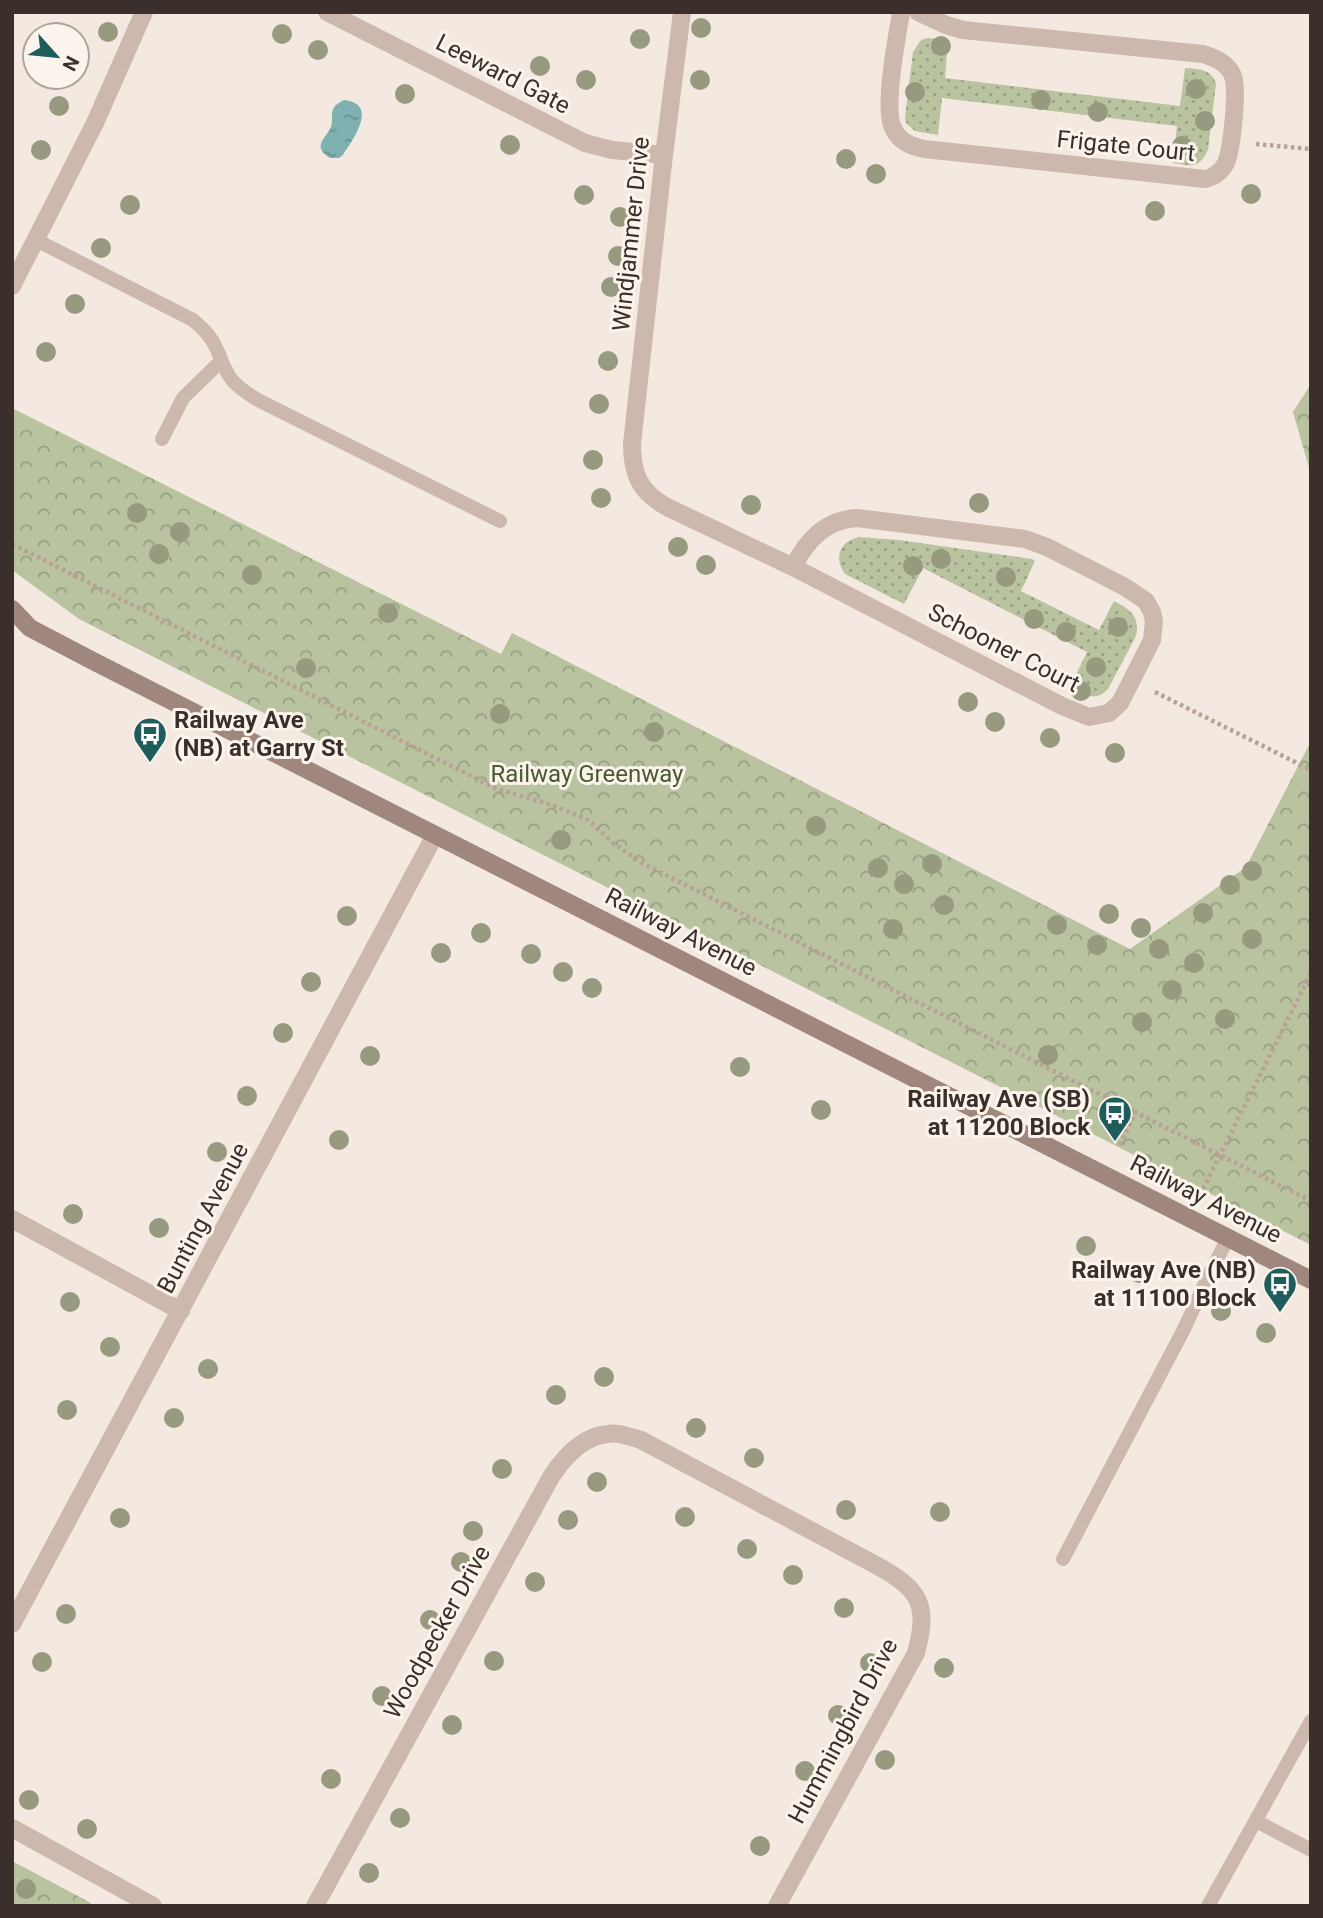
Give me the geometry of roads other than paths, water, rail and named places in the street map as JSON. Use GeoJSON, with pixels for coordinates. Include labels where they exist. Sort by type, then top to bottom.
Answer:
{"type":"FeatureCollection","features":[{"type":"Feature","properties":{"kind":"street"},"geometry":{"type":"LineString","coordinates":[[12,286],[95,123],[144,12]]}},
{"type":"Feature","properties":{"kind":"street","name":"Leeward Gate"},"geometry":{"type":"LineString","coordinates":[[327,12],[585,143],[612,150],[664,155]]}},
{"type":"Feature","properties":{"kind":"street","name":"Windjammer Drive"},"geometry":{"type":"LineString","coordinates":[[632,463],[633,430],[682,12]]}},
{"type":"Feature","properties":{"kind":"street","name":"Frigate Court"},"geometry":{"type":"LineString","coordinates":[[901,12],[889,117],[900,139],[911,146],[1205,179],[1219,173],[1225,165],[1231,142],[1236,88],[1232,74],[1214,58],[1203,54],[963,30],[918,12]]}},
{"type":"Feature","properties":{"kind":"street","name":"Schooner Court"},"geometry":{"type":"LineString","coordinates":[[632,463],[643,488],[657,501],[793,567],[1080,715],[1089,718],[1109,713],[1120,703],[1152,640],[1154,621],[1146,601],[1125,586],[1035,541],[857,518],[847,519],[830,526],[811,539],[803,547],[793,567]]}},
{"type":"Feature","properties":{"kind":"street","name":"Railway Avenue"},"geometry":{"type":"LineString","coordinates":[[12,608],[21,629],[435,835],[1311,1280]]}},
{"type":"Feature","properties":{"kind":"street","name":"Bunting Avenue"},"geometry":{"type":"LineString","coordinates":[[12,1624],[435,835]]}},
{"type":"Feature","properties":{"kind":"street"},"geometry":{"type":"LineString","coordinates":[[12,1219],[181,1311]]}},
{"type":"Feature","properties":{"kind":"street","name":"Woodpecker Drive"},"geometry":{"type":"LineString","coordinates":[[315,1906],[555,1470],[574,1449],[590,1439],[608,1433],[641,1440]]}},
{"type":"Feature","properties":{"kind":"street","name":"Hummingbird Drive"},"geometry":{"type":"LineString","coordinates":[[641,1440],[893,1574],[917,1597],[922,1631],[916,1653],[777,1906]]}},
{"type":"Feature","properties":{"kind":"street"},"geometry":{"type":"LineString","coordinates":[[12,1828],[153,1906]]}},
{"type":"Feature","properties":{"kind":"lane"},"geometry":{"type":"LineString","coordinates":[[36,240],[193,320],[210,337],[232,380],[258,400],[500,522]]}},
{"type":"Feature","properties":{"kind":"lane"},"geometry":{"type":"LineString","coordinates":[[162,439],[183,398],[221,361]]}},
{"type":"Feature","properties":{"kind":"lane"},"geometry":{"type":"LineString","coordinates":[[1063,1559],[1184,1329],[1228,1238]]}},
{"type":"Feature","properties":{"kind":"lane"},"geometry":{"type":"LineString","coordinates":[[1208,1906],[1311,1721]]}},
{"type":"Feature","properties":{"kind":"lane"},"geometry":{"type":"LineString","coordinates":[[1256,1821],[1311,1850]]}},
{"type":"Feature","properties":{"kind":"water"},"geometry":{"type":"Polygon","coordinates":[[[344,100],[360,108],[361,123],[343,155],[330,158],[322,151],[321,144],[332,125],[333,110],[344,100]]]}},
{"type":"Feature","properties":{"kind":"place","name":"Railway Ave (NB) at Garry St"},"geometry":{"type":"Point","coordinates":[150,764]}},
{"type":"Feature","properties":{"kind":"place","name":"Railway Ave (SB) at 11200 Block"},"geometry":{"type":"Point","coordinates":[1115,1143]}},
{"type":"Feature","properties":{"kind":"place","name":"Railway Ave (NB) at 11100 Block"},"geometry":{"type":"Point","coordinates":[1280,1314]}},
{"type":"Feature","properties":{"kind":"park label","name":"Railway Greenway"},"geometry":{"type":"Point","coordinates":[587,774]}}]}
